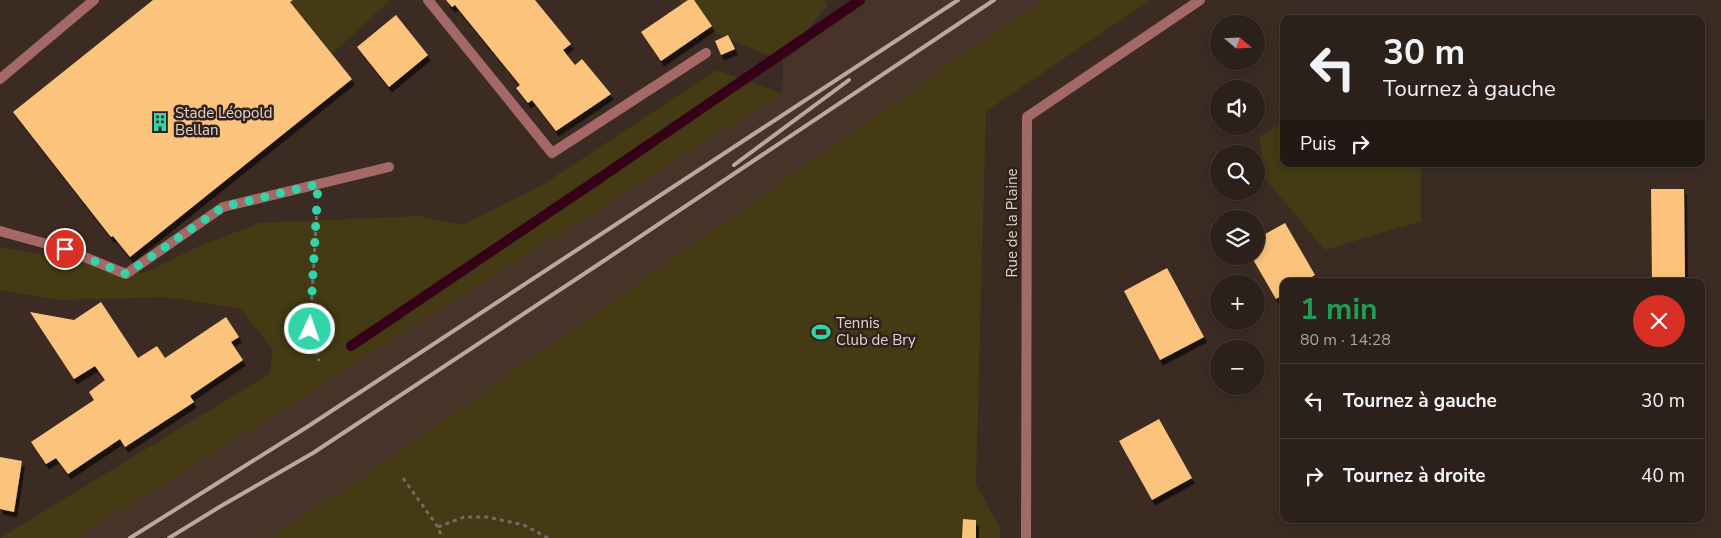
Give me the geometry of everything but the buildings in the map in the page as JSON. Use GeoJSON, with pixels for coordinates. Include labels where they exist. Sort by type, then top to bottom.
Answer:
{"type":"FeatureCollection","features":[{"type":"Feature","properties":{"kind":"street"},"geometry":{"type":"LineString","coordinates":[[0,79],[94,0]]}},
{"type":"Feature","properties":{"kind":"street"},"geometry":{"type":"LineString","coordinates":[[428,0],[552,153],[706,53]]}},
{"type":"Feature","properties":{"kind":"street","name":"Rue de la Plaine"},"geometry":{"type":"LineString","coordinates":[[1026,538],[1027,117],[1200,0]]}},
{"type":"Feature","properties":{"kind":"street"},"geometry":{"type":"LineString","coordinates":[[0,231],[65,249],[126,274],[223,207],[389,167]]}},
{"type":"Feature","properties":{"kind":"path"},"geometry":{"type":"LineString","coordinates":[[318,184],[310,329],[319,360]]}},
{"type":"Feature","properties":{"kind":"path"},"geometry":{"type":"LineString","coordinates":[[403,478],[438,527],[442,538]]}},
{"type":"Feature","properties":{"kind":"path"},"geometry":{"type":"LineString","coordinates":[[438,527],[464,517],[487,517],[524,524],[548,538]]}},
{"type":"Feature","properties":{"kind":"shaded area"},"geometry":{"type":"Polygon","coordinates":[[[293,0],[390,0],[332,54],[290,2],[293,0]]]}},
{"type":"Feature","properties":{"kind":"shaded area"},"geometry":{"type":"Polygon","coordinates":[[[679,0],[824,0],[827,6],[783,61],[706,30],[679,0]]]}},
{"type":"Feature","properties":{"kind":"shaded area"},"geometry":{"type":"Polygon","coordinates":[[[863,0],[1045,0],[965,53],[349,487],[268,538],[76,538],[247,432],[782,93],[783,61],[863,0]]]}},
{"type":"Feature","properties":{"kind":"shaded area","name":"Tennis Club de Bry"},"geometry":{"type":"Polygon","coordinates":[[[1045,0],[1151,0],[986,111],[976,484],[1000,528],[1000,538],[268,538],[349,487],[965,53],[1045,0]]]}},
{"type":"Feature","properties":{"kind":"shaded area"},"geometry":{"type":"Polygon","coordinates":[[[716,70],[782,93],[247,432],[76,538],[0,538],[269,374],[273,350],[241,309],[166,297],[57,300],[0,290],[0,247],[144,273],[202,245],[259,223],[419,216],[462,225],[541,186],[716,70]]]}},
{"type":"Feature","properties":{"kind":"shaded area"},"geometry":{"type":"Polygon","coordinates":[[[1280,124],[1280,167],[1421,167],[1421,221],[1325,250],[1266,180],[1265,145],[1260,145],[1259,137],[1265,135],[1280,124]]]}},
{"type":"Feature","properties":{"kind":"waterway"},"geometry":{"type":"LineString","coordinates":[[351,346],[860,0]]}},
{"type":"Feature","properties":{"kind":"railway"},"geometry":{"type":"LineString","coordinates":[[130,538],[307,427],[958,0]]}},
{"type":"Feature","properties":{"kind":"railway"},"geometry":{"type":"LineString","coordinates":[[169,538],[313,453],[994,0]]}},
{"type":"Feature","properties":{"kind":"railway"},"geometry":{"type":"LineString","coordinates":[[734,165],[849,80]]}},
{"type":"Feature","properties":{"kind":"place","name":"Stade Léopold Bellan"},"geometry":{"type":"Point","coordinates":[160,122]}},
{"type":"Feature","properties":{"kind":"place","name":"Tennis Club de Bry"},"geometry":{"type":"Point","coordinates":[821,332]}},
{"type":"Feature","properties":{"kind":"route"},"geometry":{"type":"LineString","coordinates":[[65,249],[126,274],[223,207],[318,184],[310,329]]}}]}
